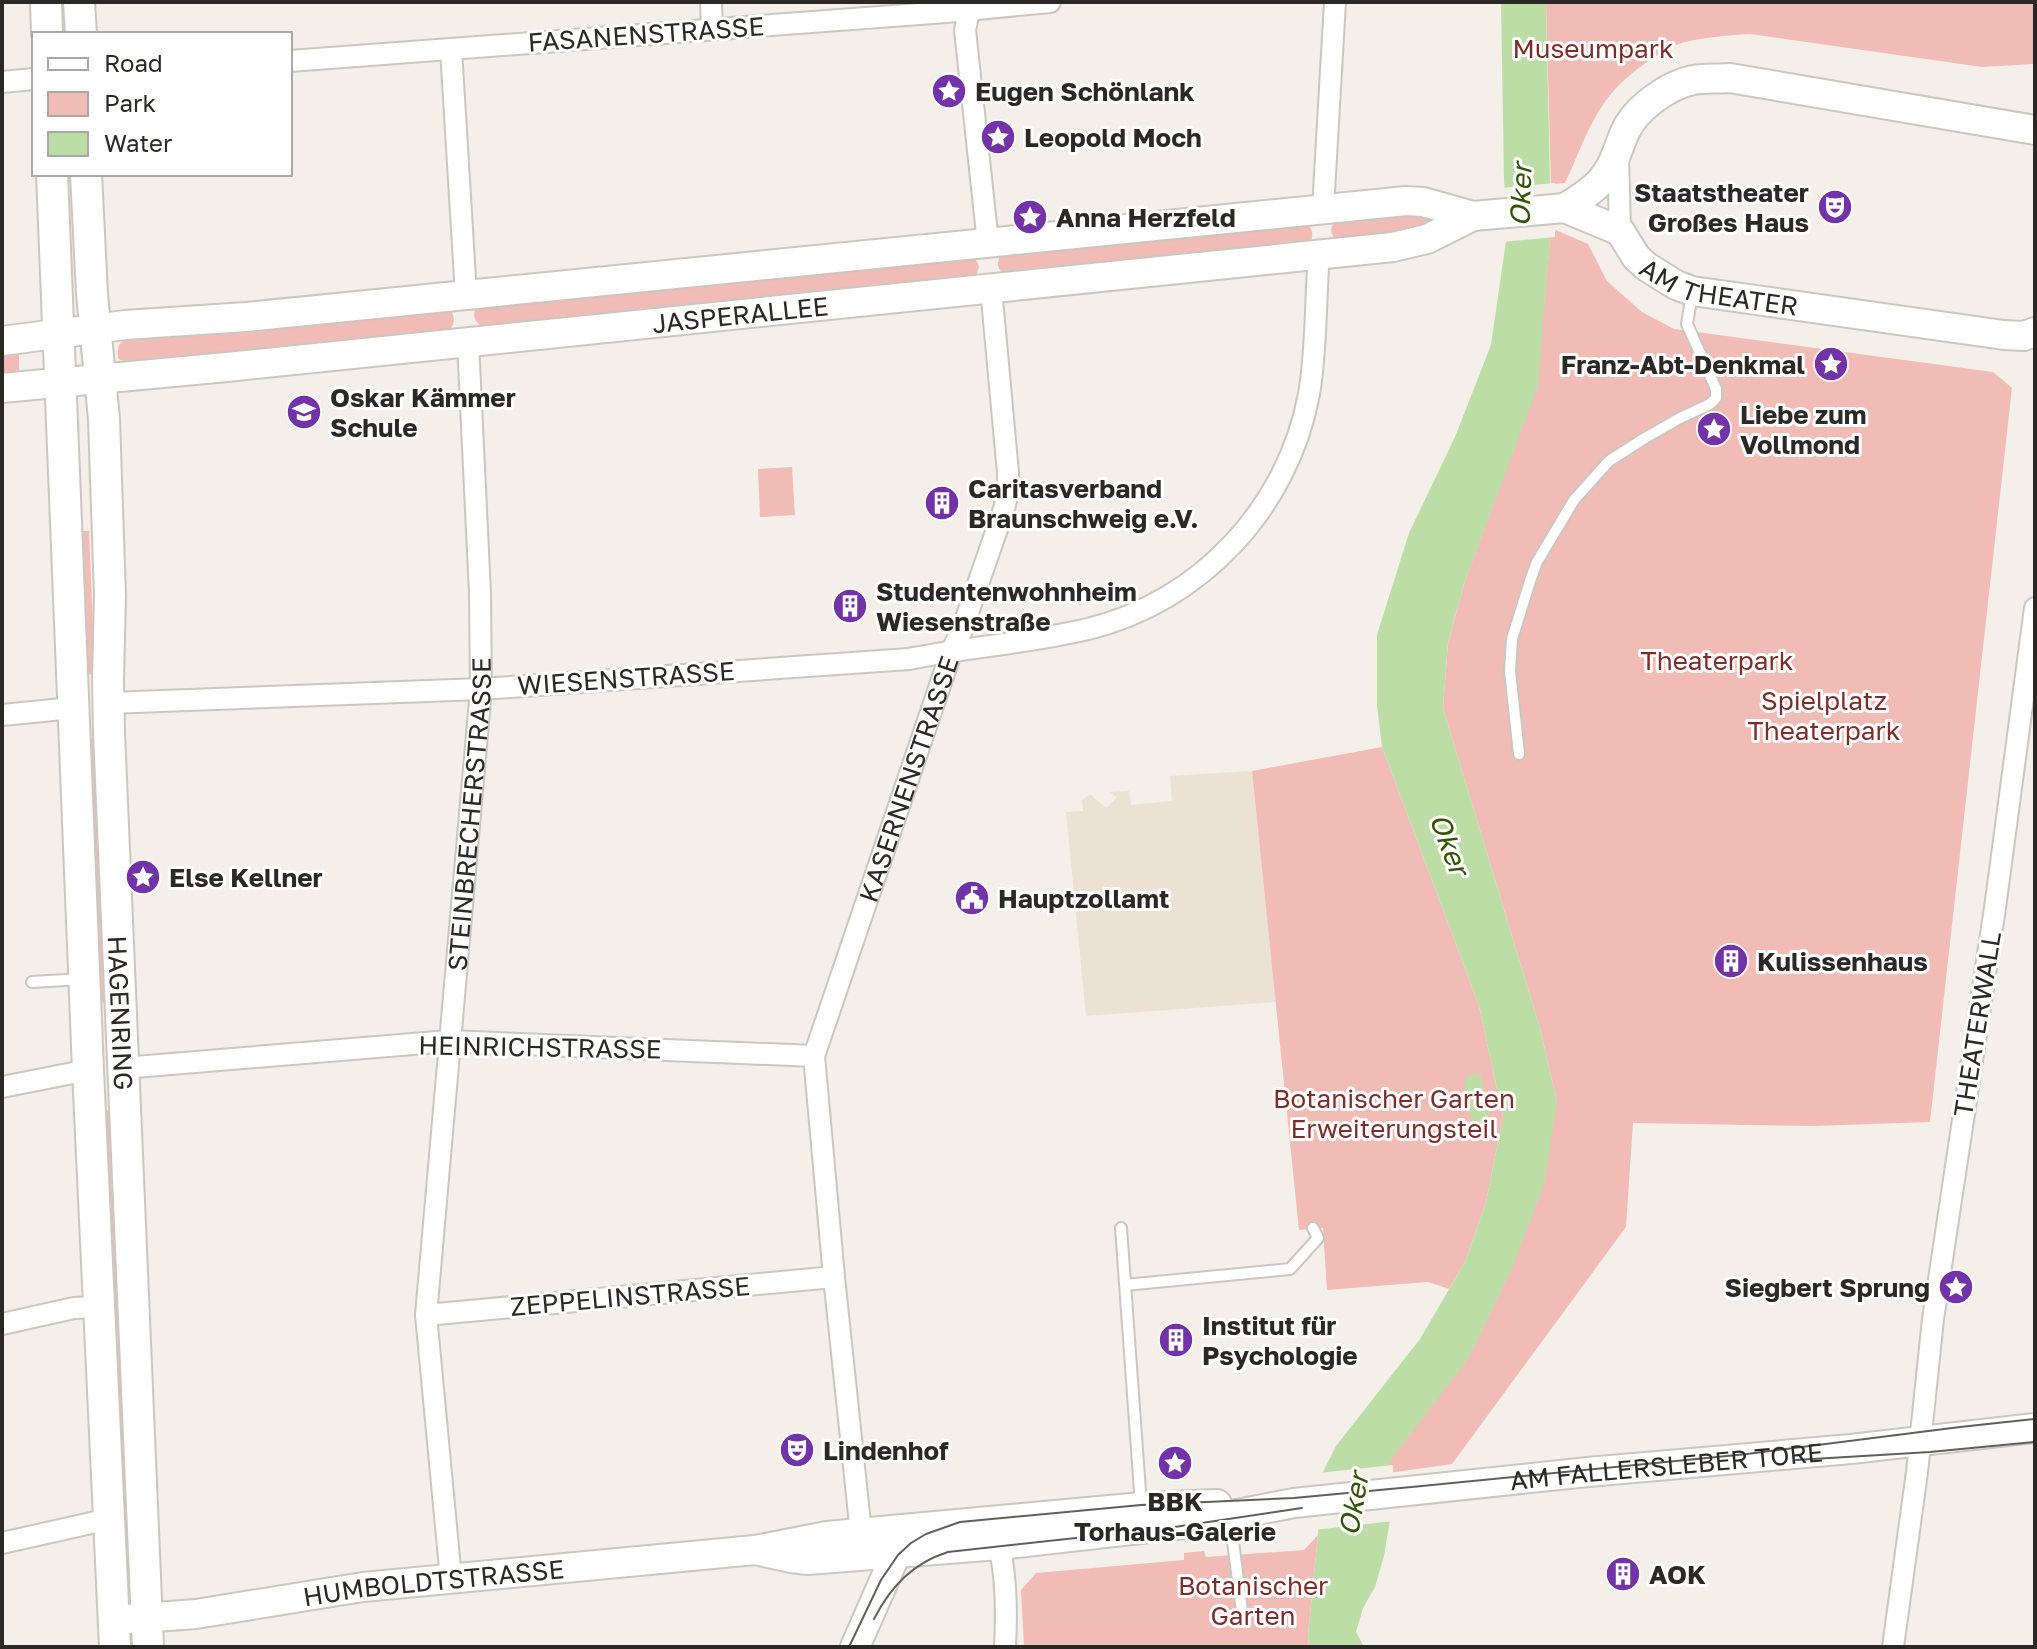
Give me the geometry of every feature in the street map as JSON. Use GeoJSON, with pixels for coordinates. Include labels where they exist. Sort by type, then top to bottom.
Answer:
{"type":"FeatureCollection","features":[{"type":"Feature","properties":{"kind":"main road"},"geometry":{"type":"LineString","coordinates":[[46,2],[47,32]]}},
{"type":"Feature","properties":{"kind":"main road"},"geometry":{"type":"LineString","coordinates":[[79,2],[81,32]]}},
{"type":"Feature","properties":{"kind":"main road","name":"HAGENRING"},"geometry":{"type":"LineString","coordinates":[[52,176],[84,979],[115,1634]]}},
{"type":"Feature","properties":{"kind":"main road","name":"HAGENRING"},"geometry":{"type":"LineString","coordinates":[[86,176],[88,244],[104,419],[110,595],[108,703],[148,1632]]}},
{"type":"Feature","properties":{"kind":"street"},"geometry":{"type":"LineString","coordinates":[[711,2],[712,29]]}},
{"type":"Feature","properties":{"kind":"street","name":"FASANENSTRASSE"},"geometry":{"type":"LineString","coordinates":[[292,61],[1050,2]]}},
{"type":"Feature","properties":{"kind":"street"},"geometry":{"type":"LineString","coordinates":[[1319,255],[1335,2]]}},
{"type":"Feature","properties":{"kind":"street","name":"KASERNENSTRASSE"},"geometry":{"type":"LineString","coordinates":[[862,1545],[814,1056],[1008,492],[988,243],[965,30],[970,6]]}},
{"type":"Feature","properties":{"kind":"street","name":"STEINBRECHERSTRASSE"},"geometry":{"type":"LineString","coordinates":[[451,49],[480,593],[481,689],[426,1315],[451,1579]]}},
{"type":"Feature","properties":{"kind":"street","name":"AM THEATER"},"geometry":{"type":"LineString","coordinates":[[2031,335],[2004,335],[1896,321],[1692,291],[1676,285],[1636,257],[1620,231],[1618,155],[1626,130],[1654,99],[1691,81],[1730,78],[2035,130]]}},
{"type":"Feature","properties":{"kind":"street"},"geometry":{"type":"LineString","coordinates":[[2,82],[32,79]]}},
{"type":"Feature","properties":{"kind":"street"},"geometry":{"type":"LineString","coordinates":[[1565,208],[1601,182],[1618,155]]}},
{"type":"Feature","properties":{"kind":"street","name":"JASPERALLEE"},"geometry":{"type":"LineString","coordinates":[[2,341],[125,325],[262,316],[1406,201],[1423,202],[1473,216],[1565,208],[1620,231]]}},
{"type":"Feature","properties":{"kind":"street","name":"JASPERALLEE"},"geometry":{"type":"LineString","coordinates":[[2,388],[1319,255],[1411,244],[1473,216]]}},
{"type":"Feature","properties":{"kind":"street","name":"WIESENSTRASSE"},"geometry":{"type":"LineString","coordinates":[[108,703],[481,689],[909,659],[1091,628],[1148,608],[1196,579],[1255,520],[1278,485],[1291,458],[1309,397],[1319,255]]}},
{"type":"Feature","properties":{"kind":"street","name":"THEATERWALL"},"geometry":{"type":"LineString","coordinates":[[1893,1647],[1933,1319],[1993,918],[2035,608]]}},
{"type":"Feature","properties":{"kind":"street"},"geometry":{"type":"LineString","coordinates":[[2,715],[73,708]]}},
{"type":"Feature","properties":{"kind":"street","name":"HEINRICHSTRASSE"},"geometry":{"type":"LineString","coordinates":[[123,1068],[449,1041],[814,1056]]}},
{"type":"Feature","properties":{"kind":"street"},"geometry":{"type":"LineString","coordinates":[[2,1087],[88,1070]]}},
{"type":"Feature","properties":{"kind":"street","name":"ZEPPELINSTRASSE"},"geometry":{"type":"LineString","coordinates":[[426,1315],[834,1277]]}},
{"type":"Feature","properties":{"kind":"street"},"geometry":{"type":"LineString","coordinates":[[2,1324],[74,1308],[99,1307]]}},
{"type":"Feature","properties":{"kind":"street","name":"AM FALLERSLEBER TORE"},"geometry":{"type":"LineString","coordinates":[[1412,1490],[1851,1449],[2035,1428]]}},
{"type":"Feature","properties":{"kind":"street","name":"HUMBOLDTSTRASSE"},"geometry":{"type":"LineString","coordinates":[[115,1634],[148,1632],[204,1613],[363,1587],[755,1550],[816,1538],[862,1545],[1142,1518],[1230,1516],[1294,1503],[1412,1490]]}},
{"type":"Feature","properties":{"kind":"street","name":"HUMBOLDTSTRASSE"},"geometry":{"type":"LineString","coordinates":[[1142,1518],[1202,1504],[1294,1503]]}},
{"type":"Feature","properties":{"kind":"street"},"geometry":{"type":"LineString","coordinates":[[2,1543],[109,1519]]}},
{"type":"Feature","properties":{"kind":"street"},"geometry":{"type":"LineString","coordinates":[[995,1533],[1005,1598],[1005,1647]]}},
{"type":"Feature","properties":{"kind":"street"},"geometry":{"type":"LineString","coordinates":[[855,1647],[902,1541]]}},
{"type":"Feature","properties":{"kind":"lane"},"geometry":{"type":"LineString","coordinates":[[1519,754],[1510,671],[1512,639],[1537,562],[1574,500],[1609,461],[1716,398],[1716,389],[1687,324],[1692,291]]}},
{"type":"Feature","properties":{"kind":"lane"},"geometry":{"type":"LineString","coordinates":[[32,982],[84,979]]}},
{"type":"Feature","properties":{"kind":"lane"},"geometry":{"type":"LineString","coordinates":[[1121,1228],[1142,1518]]}},
{"type":"Feature","properties":{"kind":"lane"},"geometry":{"type":"LineString","coordinates":[[1125,1285],[1290,1269],[1318,1238],[1313,1228]]}},
{"type":"Feature","properties":{"kind":"lane"},"geometry":{"type":"LineString","coordinates":[[1230,1516],[1243,1619]]}},
{"type":"Feature","properties":{"kind":"shaded area"},"geometry":{"type":"Polygon","coordinates":[[[1252,771],[1276,1002],[1086,1016],[1066,812],[1083,811],[1082,800],[1090,794],[1106,808],[1117,797],[1110,792],[1129,791],[1131,805],[1172,801],[1170,776],[1252,771]]]}},
{"type":"Feature","properties":{"kind":"green space","name":"Museumpark"},"geometry":{"type":"Polygon","coordinates":[[[1546,2],[2035,2],[2035,64],[1982,67],[1750,34],[1684,43],[1650,60],[1616,88],[1591,126],[1565,183],[1551,184],[1546,2]]]}},
{"type":"Feature","properties":{"kind":"green space"},"geometry":{"type":"Polygon","coordinates":[[[1428,215],[1430,224],[1398,237],[1337,241],[1331,230],[1334,223],[1344,216],[1428,215]]]}},
{"type":"Feature","properties":{"kind":"green space"},"geometry":{"type":"Polygon","coordinates":[[[1303,222],[1312,235],[1311,241],[1303,247],[1008,275],[998,264],[1005,251],[1303,222]]]}},
{"type":"Feature","properties":{"kind":"green space","name":"Theaterpark"},"geometry":{"type":"Polygon","coordinates":[[[1551,228],[1588,244],[1607,281],[1642,312],[1674,329],[1993,372],[2012,388],[1930,1122],[1814,1126],[1633,1123],[1626,1227],[1452,1464],[1389,1473],[1390,1461],[1557,1102],[1540,1028],[1443,708],[1448,643],[1464,584],[1537,384],[1551,228]]]}},
{"type":"Feature","properties":{"kind":"green space"},"geometry":{"type":"Polygon","coordinates":[[[975,258],[979,267],[976,276],[483,327],[475,317],[475,308],[482,303],[975,258]]]}},
{"type":"Feature","properties":{"kind":"green space"},"geometry":{"type":"Polygon","coordinates":[[[447,308],[454,320],[448,331],[143,363],[118,358],[118,348],[122,342],[138,336],[447,308]]]}},
{"type":"Feature","properties":{"kind":"green space"},"geometry":{"type":"Polygon","coordinates":[[[19,349],[19,374],[2,376],[2,351],[19,349]]]}},
{"type":"Feature","properties":{"kind":"green space"},"geometry":{"type":"Polygon","coordinates":[[[792,467],[795,515],[760,517],[758,469],[792,467]]]}},
{"type":"Feature","properties":{"kind":"green space"},"geometry":{"type":"Polygon","coordinates":[[[77,531],[89,531],[95,674],[83,675],[77,531]]]}},
{"type":"Feature","properties":{"kind":"green space"},"geometry":{"type":"Polygon","coordinates":[[[97,737],[108,1002],[96,1003],[85,738],[97,737]]]}},
{"type":"Feature","properties":{"kind":"green space","name":"Botanischer Garten Erweiterungsteil"},"geometry":{"type":"Polygon","coordinates":[[[1382,747],[1479,1006],[1503,1117],[1486,1202],[1465,1262],[1449,1289],[1428,1282],[1327,1290],[1323,1228],[1299,1230],[1252,771],[1382,747]]]}},
{"type":"Feature","properties":{"kind":"green space"},"geometry":{"type":"Polygon","coordinates":[[[113,1110],[125,1429],[120,1429],[100,1111],[113,1110]]]}},
{"type":"Feature","properties":{"kind":"green space","name":"Botanischer Garten"},"geometry":{"type":"Polygon","coordinates":[[[1318,1535],[1309,1647],[1024,1647],[1021,1590],[1036,1573],[1184,1560],[1184,1553],[1204,1551],[1206,1557],[1304,1550],[1318,1535]]]}},
{"type":"Feature","properties":{"kind":"water","name":"Oker"},"geometry":{"type":"Polygon","coordinates":[[[1501,2],[1546,2],[1551,228],[1538,386],[1464,584],[1448,643],[1443,708],[1540,1028],[1557,1102],[1544,1185],[1510,1273],[1468,1359],[1390,1461],[1391,1514],[1384,1556],[1356,1632],[1364,1647],[1309,1647],[1321,1476],[1336,1446],[1420,1339],[1465,1262],[1486,1202],[1503,1117],[1479,1006],[1382,747],[1377,706],[1377,635],[1409,533],[1455,437],[1491,345],[1507,234],[1501,2]]]}},
{"type":"Feature","properties":{"kind":"water"},"geometry":{"type":"Polygon","coordinates":[[[1474,1073],[1481,1076],[1490,1113],[1484,1122],[1474,1122],[1465,1099],[1466,1080],[1468,1075],[1474,1073]]]}},
{"type":"Feature","properties":{"kind":"pier"},"geometry":{"type":"Polygon","coordinates":[[[1555,183],[1555,237],[1502,242],[1500,188],[1555,183]]]}},
{"type":"Feature","properties":{"kind":"pier"},"geometry":{"type":"Polygon","coordinates":[[[1393,1465],[1394,1521],[1314,1530],[1318,1473],[1393,1465]]]}},
{"type":"Feature","properties":{"kind":"tram line"},"geometry":{"type":"LineString","coordinates":[[849,1647],[881,1580],[898,1555],[926,1534],[960,1522],[1141,1505],[1294,1498],[1422,1486],[1747,1454],[2035,1419]]}},
{"type":"Feature","properties":{"kind":"tram line"},"geometry":{"type":"LineString","coordinates":[[1796,1460],[2035,1442]]}},
{"type":"Feature","properties":{"kind":"tram line"},"geometry":{"type":"LineString","coordinates":[[874,1619],[904,1577],[924,1562],[948,1552],[1168,1528],[1302,1508]]}},
{"type":"Feature","properties":{"kind":"place","name":"Eugen Schönlank"},"geometry":{"type":"Point","coordinates":[949,91]}},
{"type":"Feature","properties":{"kind":"place","name":"Leopold Moch"},"geometry":{"type":"Point","coordinates":[998,137]}},
{"type":"Feature","properties":{"kind":"place","name":"Staatstheater Großes Haus"},"geometry":{"type":"Point","coordinates":[1835,207]}},
{"type":"Feature","properties":{"kind":"place","name":"Anna Herzfeld"},"geometry":{"type":"Point","coordinates":[1030,217]}},
{"type":"Feature","properties":{"kind":"place","name":"Franz-Abt-Denkmal"},"geometry":{"type":"Point","coordinates":[1831,364]}},
{"type":"Feature","properties":{"kind":"place","name":"Oskar Kämmer Schule"},"geometry":{"type":"Point","coordinates":[304,412]}},
{"type":"Feature","properties":{"kind":"place","name":"Liebe zum Vollmond"},"geometry":{"type":"Point","coordinates":[1714,429]}},
{"type":"Feature","properties":{"kind":"place","name":"Caritasverband Braunschweig e.V."},"geometry":{"type":"Point","coordinates":[942,503]}},
{"type":"Feature","properties":{"kind":"place","name":"Studentenwohnheim Wiesenstraße"},"geometry":{"type":"Point","coordinates":[850,606]}},
{"type":"Feature","properties":{"kind":"place","name":"Else Kellner"},"geometry":{"type":"Point","coordinates":[143,877]}},
{"type":"Feature","properties":{"kind":"place","name":"Hauptzollamt"},"geometry":{"type":"Point","coordinates":[972,898]}},
{"type":"Feature","properties":{"kind":"place","name":"Kulissenhaus"},"geometry":{"type":"Point","coordinates":[1731,961]}},
{"type":"Feature","properties":{"kind":"place","name":"Siegbert Sprung"},"geometry":{"type":"Point","coordinates":[1956,1287]}},
{"type":"Feature","properties":{"kind":"place","name":"Institut für Psychologie"},"geometry":{"type":"Point","coordinates":[1176,1340]}},
{"type":"Feature","properties":{"kind":"place","name":"Lindenhof"},"geometry":{"type":"Point","coordinates":[797,1450]}},
{"type":"Feature","properties":{"kind":"place","name":"BBK Torhaus-Galerie"},"geometry":{"type":"Point","coordinates":[1175,1463]}},
{"type":"Feature","properties":{"kind":"place","name":"AOK"},"geometry":{"type":"Point","coordinates":[1623,1574]}},
{"type":"Feature","properties":{"kind":"park label","name":"Spielplatz Theaterpark"},"geometry":{"type":"Point","coordinates":[1824,715]}}]}
